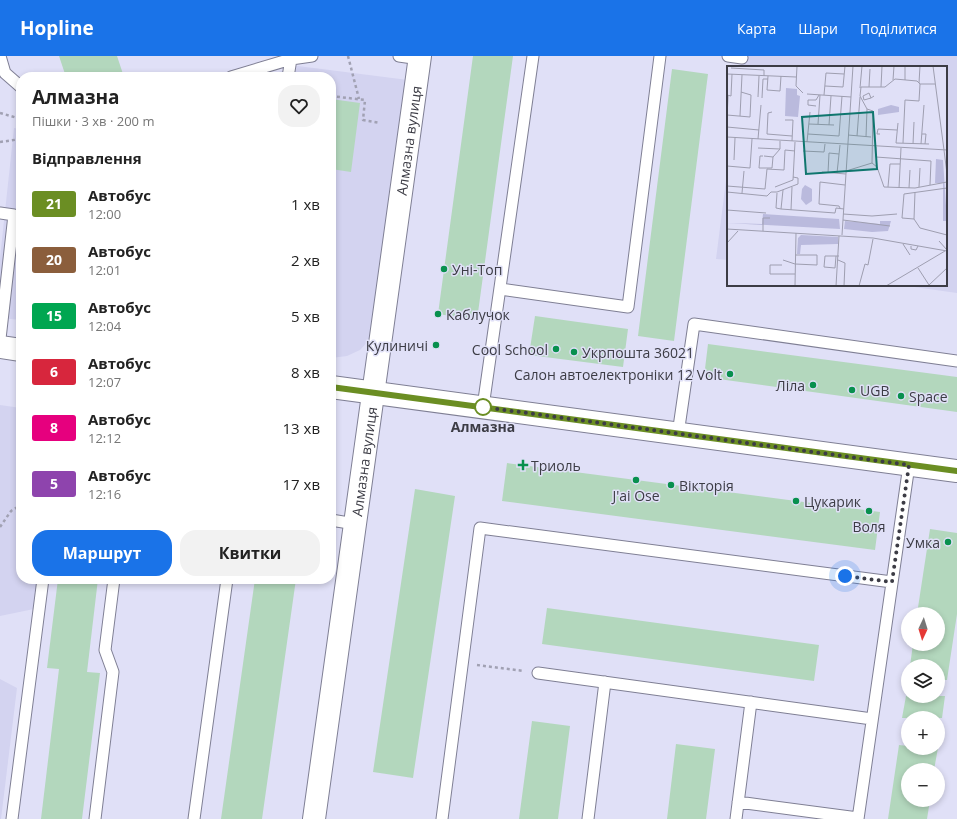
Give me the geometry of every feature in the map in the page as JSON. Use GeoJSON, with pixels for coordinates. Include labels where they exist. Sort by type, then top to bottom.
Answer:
{"type":"FeatureCollection","features":[{"type":"Feature","properties":{"kind":"street","name":"Алмазна вулиця"},"geometry":{"type":"LineString","coordinates":[[314,819],[374,392],[413,57]]}},
{"type":"Feature","properties":{"kind":"street"},"geometry":{"type":"LineString","coordinates":[[0,347],[16,349]]}},
{"type":"Feature","properties":{"kind":"street"},"geometry":{"type":"LineString","coordinates":[[336,388],[957,471]]}},
{"type":"Feature","properties":{"kind":"lane"},"geometry":{"type":"LineString","coordinates":[[0,56],[5,74],[16,83]]}},
{"type":"Feature","properties":{"kind":"lane"},"geometry":{"type":"LineString","coordinates":[[248,72],[291,59],[312,56]]}},
{"type":"Feature","properties":{"kind":"lane"},"geometry":{"type":"LineString","coordinates":[[483,407],[533,56]]}},
{"type":"Feature","properties":{"kind":"lane"},"geometry":{"type":"LineString","coordinates":[[500,289],[628,307],[660,56]]}},
{"type":"Feature","properties":{"kind":"lane"},"geometry":{"type":"LineString","coordinates":[[728,56],[742,58]]}},
{"type":"Feature","properties":{"kind":"lane"},"geometry":{"type":"LineString","coordinates":[[289,72],[291,59]]}},
{"type":"Feature","properties":{"kind":"lane"},"geometry":{"type":"LineString","coordinates":[[0,213],[16,215]]}},
{"type":"Feature","properties":{"kind":"lane"},"geometry":{"type":"LineString","coordinates":[[0,339],[16,229]]}},
{"type":"Feature","properties":{"kind":"lane"},"geometry":{"type":"LineString","coordinates":[[678,434],[694,324],[957,361]]}},
{"type":"Feature","properties":{"kind":"lane"},"geometry":{"type":"LineString","coordinates":[[738,802],[858,819],[909,465]]}},
{"type":"Feature","properties":{"kind":"lane"},"geometry":{"type":"LineString","coordinates":[[336,521],[355,524]]}},
{"type":"Feature","properties":{"kind":"lane"},"geometry":{"type":"LineString","coordinates":[[442,819],[480,528],[892,582]]}},
{"type":"Feature","properties":{"kind":"lane"},"geometry":{"type":"LineString","coordinates":[[12,819],[42,584]]}},
{"type":"Feature","properties":{"kind":"lane"},"geometry":{"type":"LineString","coordinates":[[95,819],[113,672],[105,650],[113,584]]}},
{"type":"Feature","properties":{"kind":"lane"},"geometry":{"type":"LineString","coordinates":[[194,819],[226,584]]}},
{"type":"Feature","properties":{"kind":"lane"},"geometry":{"type":"LineString","coordinates":[[538,673],[872,719]]}},
{"type":"Feature","properties":{"kind":"lane"},"geometry":{"type":"LineString","coordinates":[[588,819],[605,682]]}},
{"type":"Feature","properties":{"kind":"lane"},"geometry":{"type":"LineString","coordinates":[[736,819],[751,702]]}},
{"type":"Feature","properties":{"kind":"path"},"geometry":{"type":"LineString","coordinates":[[348,56],[359,99]]}},
{"type":"Feature","properties":{"kind":"path"},"geometry":{"type":"LineString","coordinates":[[336,97],[365,100],[362,120],[380,123]]}},
{"type":"Feature","properties":{"kind":"path"},"geometry":{"type":"LineString","coordinates":[[0,113],[16,118]]}},
{"type":"Feature","properties":{"kind":"path"},"geometry":{"type":"LineString","coordinates":[[0,142],[16,140]]}},
{"type":"Feature","properties":{"kind":"path"},"geometry":{"type":"LineString","coordinates":[[0,527],[11,511],[16,508]]}},
{"type":"Feature","properties":{"kind":"path"},"geometry":{"type":"LineString","coordinates":[[462,663],[538,673]]}},
{"type":"Feature","properties":{"kind":"shaded area"},"geometry":{"type":"Polygon","coordinates":[[[742,56],[957,56],[957,293],[907,286],[947,286],[947,66],[741,66],[742,56]]]}},
{"type":"Feature","properties":{"kind":"shaded area"},"geometry":{"type":"Polygon","coordinates":[[[298,66],[408,80],[370,339],[360,350],[347,356],[336,357],[336,72],[279,72],[298,66]]]}},
{"type":"Feature","properties":{"kind":"shaded area"},"geometry":{"type":"Polygon","coordinates":[[[14,128],[16,128],[16,320],[0,318],[0,258],[14,128]]]}},
{"type":"Feature","properties":{"kind":"shaded area"},"geometry":{"type":"Polygon","coordinates":[[[727,173],[727,260],[716,259],[727,173]]]}},
{"type":"Feature","properties":{"kind":"shaded area"},"geometry":{"type":"Polygon","coordinates":[[[0,405],[16,407],[16,584],[37,584],[34,609],[0,616],[0,405]]]}},
{"type":"Feature","properties":{"kind":"shaded area"},"geometry":{"type":"Polygon","coordinates":[[[0,679],[17,688],[1,819],[0,819],[0,679]]]}},
{"type":"Feature","properties":{"kind":"building"},"geometry":{"type":"Polygon","coordinates":[[[59,56],[117,56],[122,72],[64,72],[59,56]]]}},
{"type":"Feature","properties":{"kind":"building"},"geometry":{"type":"Polygon","coordinates":[[[473,56],[513,56],[477,320],[438,314],[473,56]]]}},
{"type":"Feature","properties":{"kind":"building"},"geometry":{"type":"Polygon","coordinates":[[[672,69],[708,74],[674,341],[638,336],[672,69]]]}},
{"type":"Feature","properties":{"kind":"building"},"geometry":{"type":"Polygon","coordinates":[[[336,100],[360,103],[351,172],[336,170],[336,100]]]}},
{"type":"Feature","properties":{"kind":"building"},"geometry":{"type":"Polygon","coordinates":[[[535,316],[628,329],[623,367],[529,355],[535,316]]]}},
{"type":"Feature","properties":{"kind":"building"},"geometry":{"type":"Polygon","coordinates":[[[708,344],[957,377],[957,412],[704,377],[708,344]]]}},
{"type":"Feature","properties":{"kind":"building"},"geometry":{"type":"Polygon","coordinates":[[[507,463],[880,512],[875,550],[502,501],[507,463]]]}},
{"type":"Feature","properties":{"kind":"building"},"geometry":{"type":"Polygon","coordinates":[[[415,489],[455,496],[413,778],[373,772],[415,489]]]}},
{"type":"Feature","properties":{"kind":"building"},"geometry":{"type":"Polygon","coordinates":[[[930,529],[957,533],[957,614],[947,680],[945,680],[945,659],[911,659],[912,651],[945,651],[945,607],[918,607],[930,529]]]}},
{"type":"Feature","properties":{"kind":"building"},"geometry":{"type":"Polygon","coordinates":[[[57,584],[97,584],[87,672],[100,673],[82,819],[41,819],[59,669],[47,668],[57,584]]]}},
{"type":"Feature","properties":{"kind":"building"},"geometry":{"type":"Polygon","coordinates":[[[254,584],[295,584],[262,819],[221,819],[254,584]]]}},
{"type":"Feature","properties":{"kind":"building"},"geometry":{"type":"Polygon","coordinates":[[[547,608],[819,645],[814,681],[542,644],[547,608]]]}},
{"type":"Feature","properties":{"kind":"building"},"geometry":{"type":"Polygon","coordinates":[[[905,703],[944,703],[943,711],[903,711],[905,703]]]}},
{"type":"Feature","properties":{"kind":"building"},"geometry":{"type":"Polygon","coordinates":[[[532,721],[570,726],[558,819],[519,819],[532,721]]]}},
{"type":"Feature","properties":{"kind":"building"},"geometry":{"type":"Polygon","coordinates":[[[676,744],[715,749],[706,819],[667,819],[676,744]]]}},
{"type":"Feature","properties":{"kind":"building"},"geometry":{"type":"Polygon","coordinates":[[[899,745],[901,745],[901,755],[937,755],[935,763],[901,763],[901,807],[929,807],[927,819],[888,819],[899,745]]]}},
{"type":"Feature","properties":{"kind":"bus line","name":"21"},"geometry":{"type":"LineString","coordinates":[[336,388],[957,471]]}},
{"type":"Feature","properties":{"kind":"place","name":"Уні-Топ"},"geometry":{"type":"Point","coordinates":[444,269]}},
{"type":"Feature","properties":{"kind":"place","name":"Каблучок"},"geometry":{"type":"Point","coordinates":[438,314]}},
{"type":"Feature","properties":{"kind":"place","name":"Кулиничі"},"geometry":{"type":"Point","coordinates":[436,345]}},
{"type":"Feature","properties":{"kind":"place","name":"Cool School"},"geometry":{"type":"Point","coordinates":[556,349]}},
{"type":"Feature","properties":{"kind":"place","name":"Укрпошта 36021"},"geometry":{"type":"Point","coordinates":[574,352]}},
{"type":"Feature","properties":{"kind":"place","name":"Салон автоелектроніки 12 Volt"},"geometry":{"type":"Point","coordinates":[730,374]}},
{"type":"Feature","properties":{"kind":"place","name":"Ліла"},"geometry":{"type":"Point","coordinates":[813,385]}},
{"type":"Feature","properties":{"kind":"place","name":"UGB"},"geometry":{"type":"Point","coordinates":[852,390]}},
{"type":"Feature","properties":{"kind":"place","name":"Space"},"geometry":{"type":"Point","coordinates":[901,396]}},
{"type":"Feature","properties":{"kind":"place","name":"Алмазна"},"geometry":{"type":"Point","coordinates":[483,407]}},
{"type":"Feature","properties":{"kind":"place","name":"Триоль"},"geometry":{"type":"Point","coordinates":[523,465]}},
{"type":"Feature","properties":{"kind":"place","name":"J'ai Ose"},"geometry":{"type":"Point","coordinates":[636,480]}},
{"type":"Feature","properties":{"kind":"place","name":"Вікторія"},"geometry":{"type":"Point","coordinates":[671,485]}},
{"type":"Feature","properties":{"kind":"place","name":"Цукарик"},"geometry":{"type":"Point","coordinates":[796,501]}},
{"type":"Feature","properties":{"kind":"place","name":"Воля"},"geometry":{"type":"Point","coordinates":[869,511]}},
{"type":"Feature","properties":{"kind":"place","name":"Умка"},"geometry":{"type":"Point","coordinates":[948,542]}},
{"type":"Feature","properties":{"kind":"route"},"geometry":{"type":"LineString","coordinates":[[483,407],[909,465],[892,582],[845,576]]}}]}
